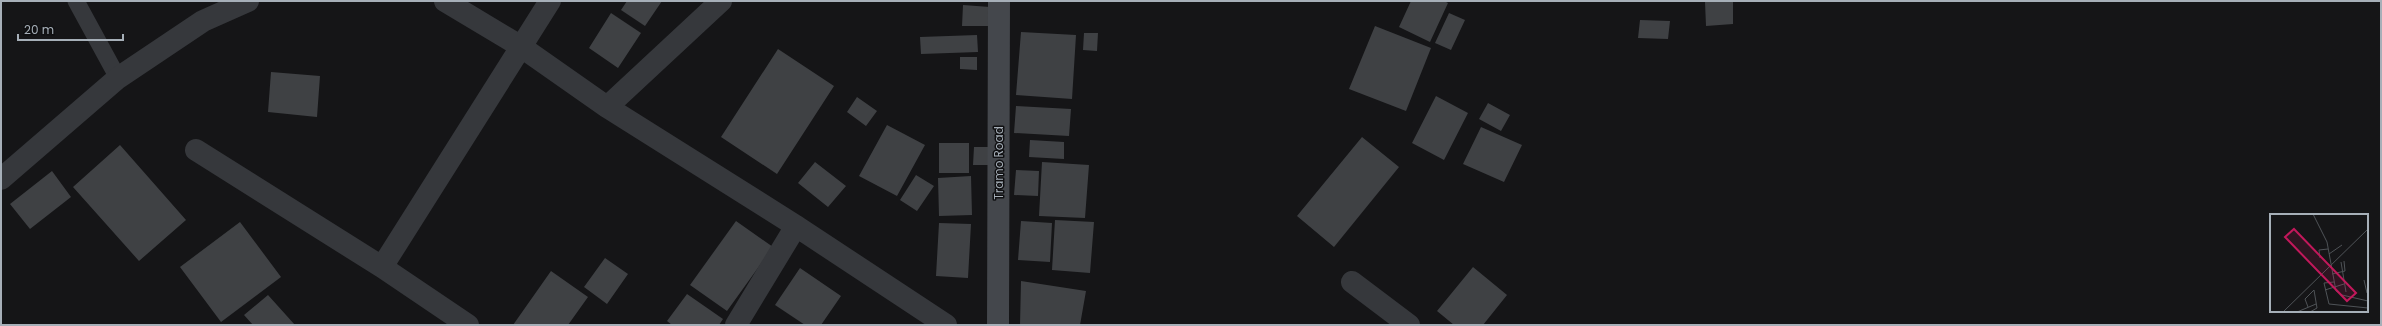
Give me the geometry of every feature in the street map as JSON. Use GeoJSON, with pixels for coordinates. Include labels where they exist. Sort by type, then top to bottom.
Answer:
{"type":"FeatureCollection","features":[{"type":"Feature","properties":{"kind":"street"},"geometry":{"type":"LineString","coordinates":[[1,180],[118,78],[203,21],[248,1]]}},
{"type":"Feature","properties":{"kind":"street"},"geometry":{"type":"LineString","coordinates":[[445,1],[520,46],[608,107],[796,226],[946,325]]}},
{"type":"Feature","properties":{"kind":"street"},"geometry":{"type":"LineString","coordinates":[[382,267],[520,46],[550,1]]}},
{"type":"Feature","properties":{"kind":"street"},"geometry":{"type":"LineString","coordinates":[[608,107],[721,1]]}},
{"type":"Feature","properties":{"kind":"street","name":"Tramo Road"},"geometry":{"type":"LineString","coordinates":[[998,325],[999,1]]}},
{"type":"Feature","properties":{"kind":"street"},"geometry":{"type":"LineString","coordinates":[[196,150],[382,267],[468,325]]}},
{"type":"Feature","properties":{"kind":"street"},"geometry":{"type":"LineString","coordinates":[[736,325],[796,226]]}},
{"type":"Feature","properties":{"kind":"street"},"geometry":{"type":"LineString","coordinates":[[1352,282],[1409,325]]}},
{"type":"Feature","properties":{"kind":"lane"},"geometry":{"type":"LineString","coordinates":[[76,1],[118,78]]}},
{"type":"Feature","properties":{"kind":"building"},"geometry":{"type":"Polygon","coordinates":[[[627,1],[662,1],[645,26],[621,10],[627,1]]]}},
{"type":"Feature","properties":{"kind":"building"},"geometry":{"type":"Polygon","coordinates":[[[1411,1],[1444,1],[1448,3],[1430,42],[1399,27],[1411,1]]]}},
{"type":"Feature","properties":{"kind":"building"},"geometry":{"type":"Polygon","coordinates":[[[1733,1],[1733,24],[1706,26],[1705,2],[1733,1]]]}},
{"type":"Feature","properties":{"kind":"building"},"geometry":{"type":"Polygon","coordinates":[[[963,5],[990,7],[988,26],[962,26],[963,5]]]}},
{"type":"Feature","properties":{"kind":"building"},"geometry":{"type":"Polygon","coordinates":[[[611,13],[641,33],[618,68],[589,48],[611,13]]]}},
{"type":"Feature","properties":{"kind":"building"},"geometry":{"type":"Polygon","coordinates":[[[1449,13],[1465,20],[1451,50],[1435,43],[1449,13]]]}},
{"type":"Feature","properties":{"kind":"building"},"geometry":{"type":"Polygon","coordinates":[[[1640,20],[1670,21],[1668,39],[1638,38],[1640,20]]]}},
{"type":"Feature","properties":{"kind":"building"},"geometry":{"type":"Polygon","coordinates":[[[1375,26],[1431,48],[1406,111],[1349,89],[1375,26]]]}},
{"type":"Feature","properties":{"kind":"building"},"geometry":{"type":"Polygon","coordinates":[[[1021,32],[1076,35],[1072,99],[1016,95],[1021,32]]]}},
{"type":"Feature","properties":{"kind":"building"},"geometry":{"type":"Polygon","coordinates":[[[1084,33],[1098,33],[1097,51],[1083,50],[1084,33]]]}},
{"type":"Feature","properties":{"kind":"building"},"geometry":{"type":"Polygon","coordinates":[[[977,35],[978,52],[921,54],[920,37],[977,35]]]}},
{"type":"Feature","properties":{"kind":"building"},"geometry":{"type":"Polygon","coordinates":[[[778,49],[834,86],[777,174],[721,137],[778,49]]]}},
{"type":"Feature","properties":{"kind":"building"},"geometry":{"type":"Polygon","coordinates":[[[960,57],[977,57],[977,70],[960,69],[960,57]]]}},
{"type":"Feature","properties":{"kind":"building"},"geometry":{"type":"Polygon","coordinates":[[[271,72],[320,76],[317,117],[268,112],[271,72]]]}},
{"type":"Feature","properties":{"kind":"building"},"geometry":{"type":"Polygon","coordinates":[[[1436,96],[1468,113],[1444,160],[1412,143],[1436,96]]]}},
{"type":"Feature","properties":{"kind":"building"},"geometry":{"type":"Polygon","coordinates":[[[857,97],[877,111],[866,126],[847,112],[857,97]]]}},
{"type":"Feature","properties":{"kind":"building"},"geometry":{"type":"Polygon","coordinates":[[[1488,103],[1510,115],[1501,131],[1479,119],[1488,103]]]}},
{"type":"Feature","properties":{"kind":"building"},"geometry":{"type":"Polygon","coordinates":[[[1016,106],[1071,109],[1069,136],[1014,133],[1016,106]]]}},
{"type":"Feature","properties":{"kind":"building"},"geometry":{"type":"Polygon","coordinates":[[[887,125],[925,145],[897,196],[859,176],[887,125]]]}},
{"type":"Feature","properties":{"kind":"building"},"geometry":{"type":"Polygon","coordinates":[[[1481,127],[1522,145],[1504,182],[1463,164],[1481,127]]]}},
{"type":"Feature","properties":{"kind":"building"},"geometry":{"type":"Polygon","coordinates":[[[1362,137],[1399,167],[1334,247],[1297,216],[1362,137]]]}},
{"type":"Feature","properties":{"kind":"building"},"geometry":{"type":"Polygon","coordinates":[[[1030,140],[1064,142],[1064,159],[1029,157],[1030,140]]]}},
{"type":"Feature","properties":{"kind":"building"},"geometry":{"type":"Polygon","coordinates":[[[939,143],[969,143],[969,173],[939,173],[939,143]]]}},
{"type":"Feature","properties":{"kind":"building"},"geometry":{"type":"Polygon","coordinates":[[[120,145],[186,220],[139,261],[73,187],[120,145]]]}},
{"type":"Feature","properties":{"kind":"building"},"geometry":{"type":"Polygon","coordinates":[[[974,147],[989,147],[989,165],[973,165],[974,147]]]}},
{"type":"Feature","properties":{"kind":"building"},"geometry":{"type":"Polygon","coordinates":[[[815,162],[846,186],[828,207],[798,183],[815,162]]]}},
{"type":"Feature","properties":{"kind":"building"},"geometry":{"type":"Polygon","coordinates":[[[1042,162],[1089,165],[1085,218],[1039,216],[1042,162]]]}},
{"type":"Feature","properties":{"kind":"building"},"geometry":{"type":"Polygon","coordinates":[[[1016,170],[1039,171],[1038,196],[1014,195],[1016,170]]]}},
{"type":"Feature","properties":{"kind":"building"},"geometry":{"type":"Polygon","coordinates":[[[52,171],[71,197],[30,229],[10,204],[52,171]]]}},
{"type":"Feature","properties":{"kind":"building"},"geometry":{"type":"Polygon","coordinates":[[[916,175],[934,186],[917,211],[900,200],[916,175]]]}},
{"type":"Feature","properties":{"kind":"building"},"geometry":{"type":"Polygon","coordinates":[[[971,176],[972,215],[939,216],[938,178],[971,176]]]}},
{"type":"Feature","properties":{"kind":"building"},"geometry":{"type":"Polygon","coordinates":[[[1055,220],[1094,222],[1090,273],[1052,270],[1055,220]]]}},
{"type":"Feature","properties":{"kind":"building"},"geometry":{"type":"Polygon","coordinates":[[[736,221],[773,247],[727,311],[690,285],[736,221]]]}},
{"type":"Feature","properties":{"kind":"building"},"geometry":{"type":"Polygon","coordinates":[[[1021,221],[1052,223],[1050,262],[1018,260],[1021,221]]]}},
{"type":"Feature","properties":{"kind":"building"},"geometry":{"type":"Polygon","coordinates":[[[240,222],[281,277],[221,322],[180,267],[240,222]]]}},
{"type":"Feature","properties":{"kind":"building"},"geometry":{"type":"Polygon","coordinates":[[[939,223],[971,224],[968,278],[936,276],[939,223]]]}},
{"type":"Feature","properties":{"kind":"building"},"geometry":{"type":"Polygon","coordinates":[[[605,258],[628,274],[607,304],[584,287],[605,258]]]}},
{"type":"Feature","properties":{"kind":"building"},"geometry":{"type":"Polygon","coordinates":[[[1473,267],[1507,295],[1483,325],[1454,325],[1437,311],[1473,267]]]}},
{"type":"Feature","properties":{"kind":"building"},"geometry":{"type":"Polygon","coordinates":[[[800,268],[841,296],[821,325],[805,325],[775,305],[800,268]]]}},
{"type":"Feature","properties":{"kind":"building"},"geometry":{"type":"Polygon","coordinates":[[[551,271],[588,297],[568,325],[513,325],[551,271]]]}},
{"type":"Feature","properties":{"kind":"building"},"geometry":{"type":"Polygon","coordinates":[[[1021,281],[1086,291],[1080,325],[1020,325],[1021,281]]]}},
{"type":"Feature","properties":{"kind":"building"},"geometry":{"type":"Polygon","coordinates":[[[687,294],[723,319],[719,325],[672,325],[667,321],[687,294]]]}},
{"type":"Feature","properties":{"kind":"building"},"geometry":{"type":"Polygon","coordinates":[[[268,295],[295,325],[253,325],[244,315],[268,295]]]}}]}
